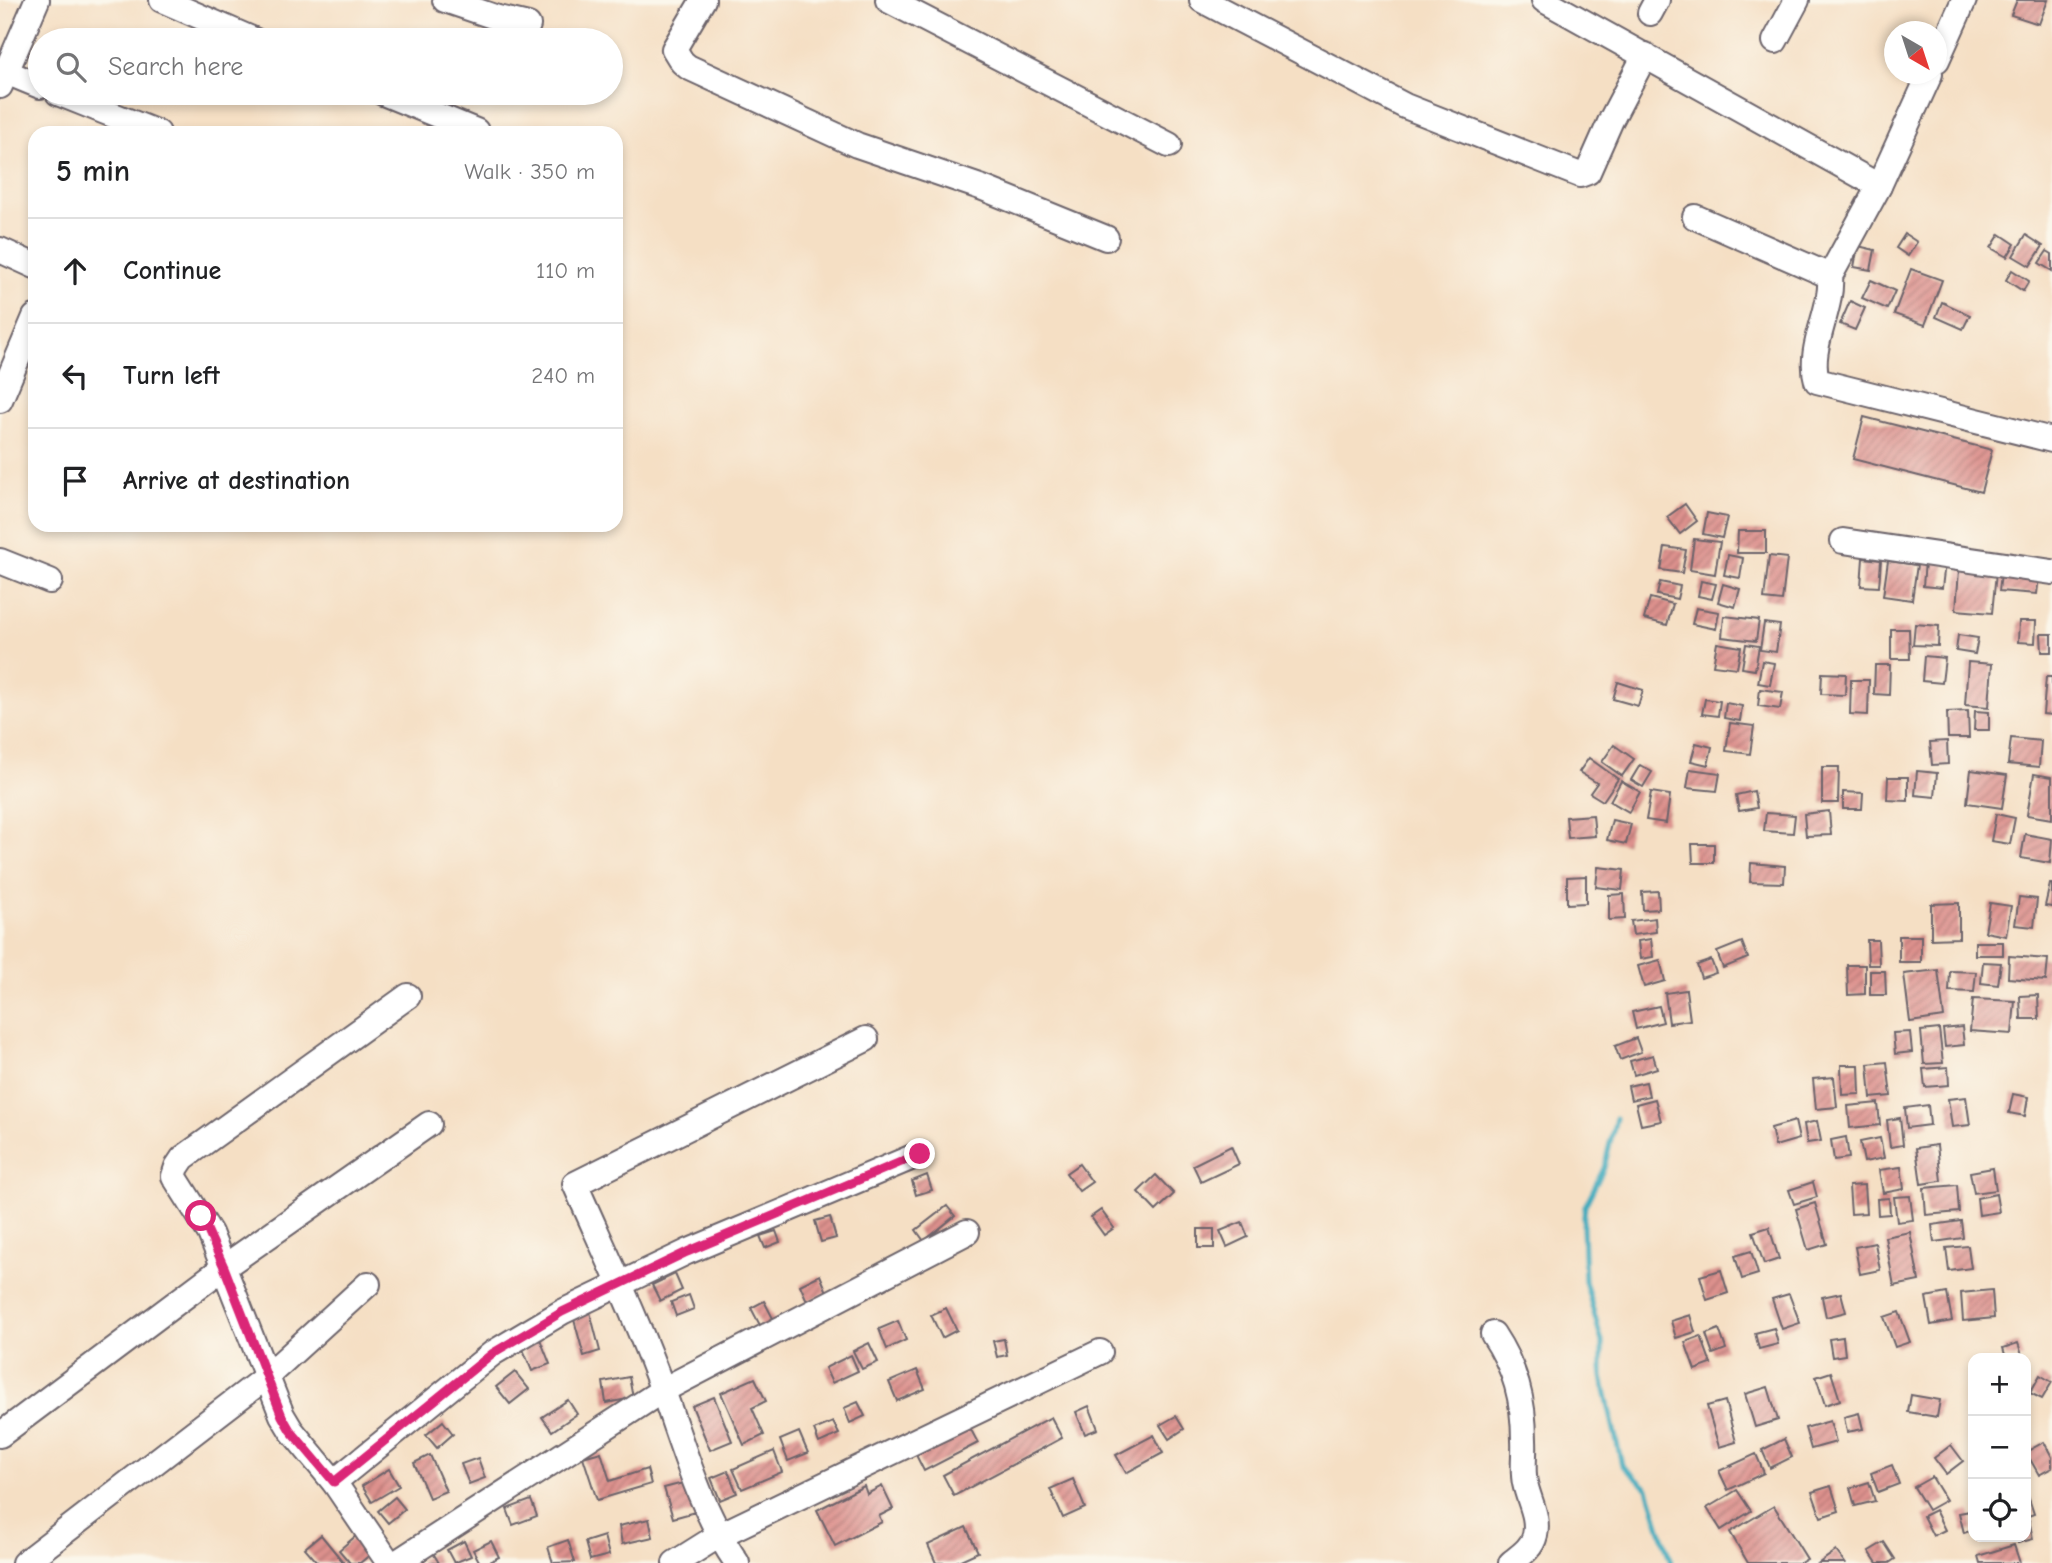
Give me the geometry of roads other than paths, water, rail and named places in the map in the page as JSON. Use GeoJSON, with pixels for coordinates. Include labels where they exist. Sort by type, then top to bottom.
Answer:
{"type":"FeatureCollection","features":[{"type":"Feature","properties":{"kind":"street"},"geometry":{"type":"LineString","coordinates":[[28,84],[3,79],[37,0]]}},
{"type":"Feature","properties":{"kind":"street"},"geometry":{"type":"LineString","coordinates":[[162,0],[226,28]]}},
{"type":"Feature","properties":{"kind":"street"},"geometry":{"type":"LineString","coordinates":[[445,0],[528,25]]}},
{"type":"Feature","properties":{"kind":"street"},"geometry":{"type":"LineString","coordinates":[[703,0],[674,49],[688,67],[857,145],[983,188],[1106,238]]}},
{"type":"Feature","properties":{"kind":"street"},"geometry":{"type":"LineString","coordinates":[[888,0],[1168,145]]}},
{"type":"Feature","properties":{"kind":"street"},"geometry":{"type":"LineString","coordinates":[[1202,0],[1405,106],[1580,175],[1588,172],[1645,55]]}},
{"type":"Feature","properties":{"kind":"street"},"geometry":{"type":"LineString","coordinates":[[1544,0],[1879,186]]}},
{"type":"Feature","properties":{"kind":"street"},"geometry":{"type":"LineString","coordinates":[[1775,41],[1797,0]]}},
{"type":"Feature","properties":{"kind":"street"},"geometry":{"type":"LineString","coordinates":[[1947,38],[1964,0]]}},
{"type":"Feature","properties":{"kind":"street"},"geometry":{"type":"LineString","coordinates":[[1925,84],[1879,186],[1830,276],[1831,289],[1814,363],[1817,381],[2052,440]]}},
{"type":"Feature","properties":{"kind":"street"},"geometry":{"type":"LineString","coordinates":[[88,105],[140,126]]}},
{"type":"Feature","properties":{"kind":"street"},"geometry":{"type":"LineString","coordinates":[[412,105],[464,126]]}},
{"type":"Feature","properties":{"kind":"street"},"geometry":{"type":"LineString","coordinates":[[1695,216],[1830,276]]}},
{"type":"Feature","properties":{"kind":"street"},"geometry":{"type":"LineString","coordinates":[[0,250],[28,263]]}},
{"type":"Feature","properties":{"kind":"street"},"geometry":{"type":"LineString","coordinates":[[0,400],[28,334]]}},
{"type":"Feature","properties":{"kind":"street"},"geometry":{"type":"LineString","coordinates":[[1843,541],[2052,572]]}},
{"type":"Feature","properties":{"kind":"street"},"geometry":{"type":"LineString","coordinates":[[0,561],[50,581]]}},
{"type":"Feature","properties":{"kind":"street"},"geometry":{"type":"LineString","coordinates":[[390,1563],[334,1482],[290,1430],[201,1216],[174,1176],[183,1158],[408,996]]}},
{"type":"Feature","properties":{"kind":"street"},"geometry":{"type":"LineString","coordinates":[[737,1563],[719,1536],[688,1469],[663,1390],[575,1184],[866,1039]]}},
{"type":"Feature","properties":{"kind":"street"},"geometry":{"type":"LineString","coordinates":[[0,1435],[224,1267],[429,1124]]}},
{"type":"Feature","properties":{"kind":"street"},"geometry":{"type":"LineString","coordinates":[[334,1482],[493,1353],[562,1312],[687,1252],[920,1154]]}},
{"type":"Feature","properties":{"kind":"street"},"geometry":{"type":"LineString","coordinates":[[396,1563],[663,1390],[967,1232]]}},
{"type":"Feature","properties":{"kind":"street"},"geometry":{"type":"LineString","coordinates":[[24,1563],[266,1377],[368,1284]]}},
{"type":"Feature","properties":{"kind":"street"},"geometry":{"type":"LineString","coordinates":[[1493,1334],[1516,1376],[1524,1436],[1524,1482],[1536,1517],[1535,1537],[1529,1549],[1511,1563]]}},
{"type":"Feature","properties":{"kind":"street"},"geometry":{"type":"LineString","coordinates":[[675,1563],[719,1536],[1100,1352]]}},
{"type":"Feature","properties":{"kind":"waterway"},"geometry":{"type":"LineString","coordinates":[[1616,1118],[1604,1168],[1585,1206],[1585,1281],[1602,1342],[1602,1377],[1622,1465],[1648,1489],[1671,1563]]}}]}
